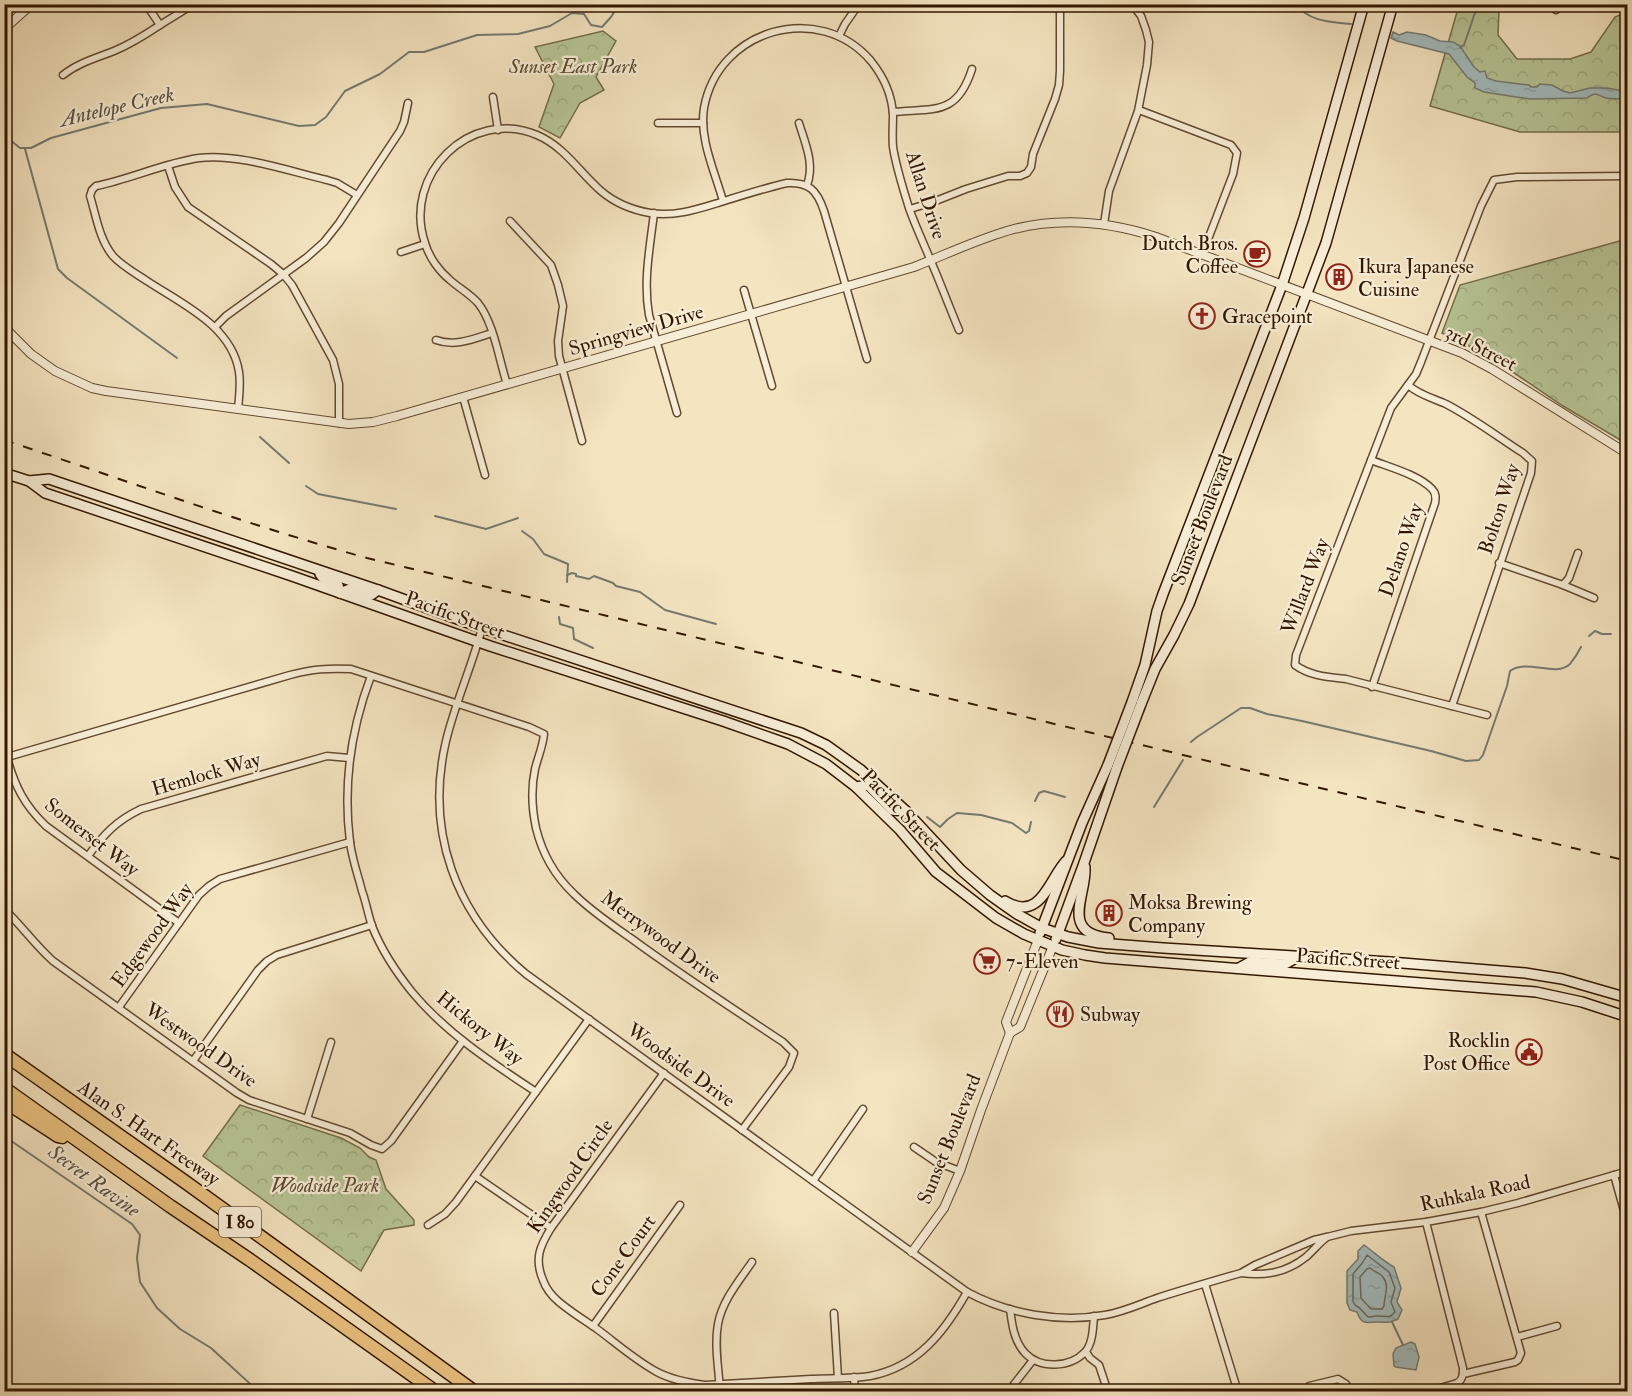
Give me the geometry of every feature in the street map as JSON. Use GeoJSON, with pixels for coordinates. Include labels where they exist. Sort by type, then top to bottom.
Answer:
{"type":"FeatureCollection","features":[{"type":"Feature","properties":{"kind":"highway","name":"Alan S. Hart Freeway"},"geometry":{"type":"LineString","coordinates":[[4,1054],[475,1392]]}},
{"type":"Feature","properties":{"kind":"highway","name":"I 80"},"geometry":{"type":"LineString","coordinates":[[4,1088],[436,1392]]}},
{"type":"Feature","properties":{"kind":"highway"},"geometry":{"type":"LineString","coordinates":[[4,1101],[58,1136],[76,1139]]}},
{"type":"Feature","properties":{"kind":"main road","name":"Sunset Boulevard"},"geometry":{"type":"LineString","coordinates":[[1137,703],[1163,594],[1282,285],[1304,218],[1364,4]]}},
{"type":"Feature","properties":{"kind":"main road","name":"Sunset Boulevard"},"geometry":{"type":"LineString","coordinates":[[1053,946],[1084,863],[1112,766],[1137,703],[1189,604],[1326,243],[1390,5]]}},
{"type":"Feature","properties":{"kind":"main road","name":"Pacific Street"},"geometry":{"type":"LineString","coordinates":[[4,473],[29,481],[45,493],[292,576],[478,642],[723,721],[807,753],[856,787],[900,830],[936,872],[996,918],[1024,934],[1053,946],[1106,958],[1536,992],[1627,1013]]}},
{"type":"Feature","properties":{"kind":"main road","name":"Pacific Street"},"geometry":{"type":"LineString","coordinates":[[29,481],[49,479],[378,590],[482,628],[801,734],[833,749],[861,770],[906,812],[971,880],[1017,915],[1042,928],[1092,942],[1296,958],[1390,962],[1540,975],[1580,983],[1628,998]]}},
{"type":"Feature","properties":{"kind":"main road"},"geometry":{"type":"LineString","coordinates":[[91,493],[96,501],[110,507],[113,516],[123,511],[147,518],[151,514]]}},
{"type":"Feature","properties":{"kind":"main road"},"geometry":{"type":"LineString","coordinates":[[202,531],[207,537],[225,546],[226,554]]}},
{"type":"Feature","properties":{"kind":"main road"},"geometry":{"type":"LineString","coordinates":[[318,571],[323,578],[338,585],[340,593],[350,589],[371,595],[378,590]]}},
{"type":"Feature","properties":{"kind":"main road"},"geometry":{"type":"LineString","coordinates":[[723,721],[726,709]]}},
{"type":"Feature","properties":{"kind":"main road"},"geometry":{"type":"LineString","coordinates":[[807,753],[813,740]]}},
{"type":"Feature","properties":{"kind":"main road","name":"Sunset Boulevard"},"geometry":{"type":"LineString","coordinates":[[1038,940],[1082,823],[1112,766]]}},
{"type":"Feature","properties":{"kind":"main road"},"geometry":{"type":"LineString","coordinates":[[856,787],[868,785],[892,810],[906,812]]}},
{"type":"Feature","properties":{"kind":"main road"},"geometry":{"type":"LineString","coordinates":[[990,895],[1011,904],[1030,905],[1045,894],[1058,869],[1070,857]]}},
{"type":"Feature","properties":{"kind":"main road"},"geometry":{"type":"LineString","coordinates":[[1084,863],[1085,878],[1078,914],[1084,927],[1093,935],[1138,940],[1149,947]]}},
{"type":"Feature","properties":{"kind":"main road"},"geometry":{"type":"LineString","coordinates":[[1238,969],[1250,962],[1285,964],[1296,958]]}},
{"type":"Feature","properties":{"kind":"street"},"geometry":{"type":"LineString","coordinates":[[146,4],[160,25]]}},
{"type":"Feature","properties":{"kind":"street"},"geometry":{"type":"LineString","coordinates":[[63,75],[81,63],[134,42],[194,4]]}},
{"type":"Feature","properties":{"kind":"street"},"geometry":{"type":"LineString","coordinates":[[839,36],[859,4]]}},
{"type":"Feature","properties":{"kind":"street"},"geometry":{"type":"LineString","coordinates":[[910,209],[1008,176],[1020,176],[1027,173],[1059,85],[1060,4]]}},
{"type":"Feature","properties":{"kind":"street"},"geometry":{"type":"LineString","coordinates":[[1104,224],[1109,191],[1139,110],[1147,66],[1149,42],[1141,16],[1132,4]]}},
{"type":"Feature","properties":{"kind":"street"},"geometry":{"type":"LineString","coordinates":[[4,29],[31,5]]}},
{"type":"Feature","properties":{"kind":"street","name":"Allan Drive"},"geometry":{"type":"LineString","coordinates":[[723,201],[707,148],[703,123],[704,109],[712,81],[729,57],[748,42],[775,30],[814,28],[839,36],[863,52],[887,87],[893,112],[893,145],[910,209],[959,330]]}},
{"type":"Feature","properties":{"kind":"street"},"geometry":{"type":"LineString","coordinates":[[893,112],[946,106],[962,93],[972,69]]}},
{"type":"Feature","properties":{"kind":"street"},"geometry":{"type":"LineString","coordinates":[[493,97],[498,130]]}},
{"type":"Feature","properties":{"kind":"street"},"geometry":{"type":"LineString","coordinates":[[215,327],[226,316],[306,258],[324,242],[400,131],[408,103]]}},
{"type":"Feature","properties":{"kind":"street"},"geometry":{"type":"LineString","coordinates":[[1139,110],[1231,145],[1237,153],[1233,174],[1202,255]]}},
{"type":"Feature","properties":{"kind":"street"},"geometry":{"type":"LineString","coordinates":[[658,123],[703,123]]}},
{"type":"Feature","properties":{"kind":"street"},"geometry":{"type":"LineString","coordinates":[[799,123],[810,162],[811,170],[807,185]]}},
{"type":"Feature","properties":{"kind":"street"},"geometry":{"type":"LineString","coordinates":[[507,384],[483,310],[442,272],[432,259],[421,228],[424,188],[429,176],[444,155],[474,135],[498,130],[524,131],[548,140],[611,198],[636,209],[654,213],[680,213],[787,183],[807,185],[820,200],[867,359]]}},
{"type":"Feature","properties":{"kind":"street"},"geometry":{"type":"LineString","coordinates":[[238,409],[240,387],[237,364],[228,344],[215,327],[129,269],[113,255],[101,232],[90,196],[92,190],[96,186],[201,158],[237,159],[327,180],[357,195]]}},
{"type":"Feature","properties":{"kind":"street"},"geometry":{"type":"LineString","coordinates":[[168,166],[175,188],[188,207],[271,264],[292,285],[333,360],[339,384],[339,423]]}},
{"type":"Feature","properties":{"kind":"street","name":"Willard Way"},"geometry":{"type":"LineString","coordinates":[[1487,715],[1346,679],[1304,671],[1295,665],[1296,655],[1391,408],[1419,368],[1481,206],[1494,180],[1517,177],[1628,176]]}},
{"type":"Feature","properties":{"kind":"street"},"geometry":{"type":"LineString","coordinates":[[654,213],[646,299],[648,315],[677,413]]}},
{"type":"Feature","properties":{"kind":"street"},"geometry":{"type":"LineString","coordinates":[[510,221],[551,265],[558,285],[563,306],[558,341],[561,368],[582,441]]}},
{"type":"Feature","properties":{"kind":"street","name":"Springview Drive"},"geometry":{"type":"LineString","coordinates":[[4,327],[41,362],[92,388],[121,394],[359,424],[383,420],[914,267],[1016,229],[1063,222],[1104,224],[1136,231],[1282,285]]}},
{"type":"Feature","properties":{"kind":"street"},"geometry":{"type":"LineString","coordinates":[[401,252],[425,244]]}},
{"type":"Feature","properties":{"kind":"street","name":"3rd Street"},"geometry":{"type":"LineString","coordinates":[[1282,285],[1462,353],[1628,454]]}},
{"type":"Feature","properties":{"kind":"street"},"geometry":{"type":"LineString","coordinates":[[744,290],[772,386]]}},
{"type":"Feature","properties":{"kind":"street"},"geometry":{"type":"LineString","coordinates":[[436,340],[445,344],[458,343],[492,333]]}},
{"type":"Feature","properties":{"kind":"street","name":"Bolton Way"},"geometry":{"type":"LineString","coordinates":[[1408,385],[1417,392],[1459,412],[1532,461],[1531,473],[1452,706]]}},
{"type":"Feature","properties":{"kind":"street"},"geometry":{"type":"LineString","coordinates":[[463,397],[486,475]]}},
{"type":"Feature","properties":{"kind":"street","name":"Delano Way"},"geometry":{"type":"LineString","coordinates":[[1371,460],[1417,478],[1433,489],[1436,495],[1372,687]]}},
{"type":"Feature","properties":{"kind":"street"},"geometry":{"type":"LineString","coordinates":[[1563,585],[1569,578],[1578,553]]}},
{"type":"Feature","properties":{"kind":"street"},"geometry":{"type":"LineString","coordinates":[[1499,563],[1594,598]]}},
{"type":"Feature","properties":{"kind":"street","name":"Woodside Drive"},"geometry":{"type":"LineString","coordinates":[[482,628],[447,738],[438,797],[444,843],[455,880],[472,915],[509,960],[967,1292],[988,1302],[1010,1309],[1049,1316],[1080,1318],[1127,1309],[1205,1284]]}},
{"type":"Feature","properties":{"kind":"street"},"geometry":{"type":"LineString","coordinates":[[6,758],[315,669],[351,669],[458,704]]}},
{"type":"Feature","properties":{"kind":"street","name":"Hickory Way"},"geometry":{"type":"LineString","coordinates":[[371,676],[363,698],[349,758],[348,802],[350,842],[372,926],[395,969],[431,1012],[463,1041],[536,1092]]}},
{"type":"Feature","properties":{"kind":"street","name":"Merrywood Drive"},"geometry":{"type":"LineString","coordinates":[[458,704],[544,734],[532,789],[536,827],[541,846],[550,865],[574,895],[668,965],[783,1042],[794,1053],[789,1067],[742,1130]]}},
{"type":"Feature","properties":{"kind":"street","name":"Hemlock Way"},"geometry":{"type":"LineString","coordinates":[[88,856],[112,827],[141,809],[327,756],[349,758]]}},
{"type":"Feature","properties":{"kind":"street","name":"Somerset Way"},"geometry":{"type":"LineString","coordinates":[[6,758],[14,781],[34,814],[61,838],[179,923]]}},
{"type":"Feature","properties":{"kind":"street","name":"Edgewood Way"},"geometry":{"type":"LineString","coordinates":[[119,1007],[208,885],[220,879],[350,842]]}},
{"type":"Feature","properties":{"kind":"street","name":"Westwood Drive"},"geometry":{"type":"LineString","coordinates":[[4,909],[41,951],[237,1093],[249,1100],[350,1133],[382,1149],[391,1141],[463,1041]]}},
{"type":"Feature","properties":{"kind":"street"},"geometry":{"type":"LineString","coordinates":[[193,1061],[258,970],[267,961],[277,955],[372,926]]}},
{"type":"Feature","properties":{"kind":"street","name":"Sunset Boulevard"},"geometry":{"type":"LineString","coordinates":[[1010,1033],[1006,1022],[1038,940]]}},
{"type":"Feature","properties":{"kind":"street","name":"Sunset Boulevard"},"geometry":{"type":"LineString","coordinates":[[912,1252],[944,1208],[960,1171],[1010,1033],[1020,1027],[1053,946]]}},
{"type":"Feature","properties":{"kind":"street"},"geometry":{"type":"LineString","coordinates":[[428,1224],[445,1214],[456,1202],[589,1019]]}},
{"type":"Feature","properties":{"kind":"street"},"geometry":{"type":"LineString","coordinates":[[308,1119],[331,1042]]}},
{"type":"Feature","properties":{"kind":"street","name":"Kingwood Circle"},"geometry":{"type":"LineString","coordinates":[[664,1073],[551,1228],[538,1255],[542,1279],[547,1289],[558,1301],[639,1360],[658,1372],[686,1382],[720,1388],[870,1376],[900,1366],[938,1337],[967,1292]]}},
{"type":"Feature","properties":{"kind":"street"},"geometry":{"type":"LineString","coordinates":[[813,1180],[863,1110]]}},
{"type":"Feature","properties":{"kind":"street"},"geometry":{"type":"LineString","coordinates":[[914,1147],[936,1162],[960,1171]]}},
{"type":"Feature","properties":{"kind":"street","name":"Ruhkala Road"},"geometry":{"type":"LineString","coordinates":[[1205,1284],[1241,1273],[1314,1240],[1351,1231],[1426,1222],[1481,1212],[1628,1171]]}},
{"type":"Feature","properties":{"kind":"street"},"geometry":{"type":"LineString","coordinates":[[1614,1175],[1628,1225]]}},
{"type":"Feature","properties":{"kind":"street"},"geometry":{"type":"LineString","coordinates":[[475,1176],[551,1228]]}},
{"type":"Feature","properties":{"kind":"street","name":"Cone Court"},"geometry":{"type":"LineString","coordinates":[[593,1326],[680,1205]]}},
{"type":"Feature","properties":{"kind":"street"},"geometry":{"type":"LineString","coordinates":[[1463,1374],[1518,1360],[1521,1353],[1481,1212]]}},
{"type":"Feature","properties":{"kind":"street"},"geometry":{"type":"LineString","coordinates":[[1426,1222],[1463,1368],[1460,1382],[1427,1392]]}},
{"type":"Feature","properties":{"kind":"street","name":"Ruhkala Road"},"geometry":{"type":"LineString","coordinates":[[1241,1273],[1262,1275],[1286,1270],[1328,1238]]}},
{"type":"Feature","properties":{"kind":"street"},"geometry":{"type":"LineString","coordinates":[[720,1388],[718,1324],[724,1305],[752,1262]]}},
{"type":"Feature","properties":{"kind":"street"},"geometry":{"type":"LineString","coordinates":[[1205,1284],[1238,1392]]}},
{"type":"Feature","properties":{"kind":"street"},"geometry":{"type":"LineString","coordinates":[[1010,1309],[1012,1327],[1024,1353],[1033,1360],[1055,1365],[1071,1361],[1086,1352],[1092,1338],[1094,1316]]}},
{"type":"Feature","properties":{"kind":"street"},"geometry":{"type":"LineString","coordinates":[[834,1313],[838,1378]]}},
{"type":"Feature","properties":{"kind":"street"},"geometry":{"type":"LineString","coordinates":[[1517,1337],[1557,1326]]}},
{"type":"Feature","properties":{"kind":"street"},"geometry":{"type":"LineString","coordinates":[[1086,1352],[1099,1365],[1108,1392]]}},
{"type":"Feature","properties":{"kind":"street"},"geometry":{"type":"LineString","coordinates":[[1008,1392],[1033,1360]]}},
{"type":"Feature","properties":{"kind":"street"},"geometry":{"type":"LineString","coordinates":[[854,1377],[855,1392]]}},
{"type":"Feature","properties":{"kind":"street"},"geometry":{"type":"LineString","coordinates":[[1309,1386],[1338,1379],[1346,1384],[1350,1392]]}},
{"type":"Feature","properties":{"kind":"green space"},"geometry":{"type":"Polygon","coordinates":[[[1459,5],[1501,5],[1498,35],[1517,59],[1570,59],[1591,52],[1615,17],[1627,12],[1627,132],[1520,132],[1430,106],[1459,5]]]}},
{"type":"Feature","properties":{"kind":"green space","name":"Sunset East Park"},"geometry":{"type":"Polygon","coordinates":[[[603,31],[616,41],[596,77],[604,90],[580,103],[560,138],[539,127],[554,84],[535,47],[603,31]]]}},
{"type":"Feature","properties":{"kind":"green space"},"geometry":{"type":"Polygon","coordinates":[[[1627,239],[1627,444],[1563,406],[1486,354],[1442,333],[1460,285],[1627,239]]]}},
{"type":"Feature","properties":{"kind":"green space","name":"Woodside Park"},"geometry":{"type":"Polygon","coordinates":[[[240,1105],[341,1138],[360,1148],[376,1160],[386,1189],[414,1220],[414,1225],[384,1230],[361,1271],[203,1156],[240,1105]]]}},
{"type":"Feature","properties":{"kind":"water"},"geometry":{"type":"Polygon","coordinates":[[[1393,32],[1399,35],[1407,32],[1426,35],[1440,41],[1453,42],[1460,46],[1474,67],[1480,72],[1485,71],[1487,78],[1496,81],[1531,87],[1537,87],[1540,84],[1552,85],[1570,93],[1590,88],[1627,90],[1627,99],[1606,98],[1595,94],[1587,98],[1530,99],[1484,92],[1475,88],[1475,83],[1467,77],[1449,54],[1397,41],[1391,38],[1393,32]]]}},
{"type":"Feature","properties":{"kind":"water"},"geometry":{"type":"Polygon","coordinates":[[[1364,1245],[1394,1267],[1401,1288],[1397,1302],[1402,1310],[1398,1319],[1388,1322],[1365,1322],[1357,1312],[1350,1310],[1347,1303],[1347,1271],[1358,1259],[1358,1251],[1364,1245]]]}},
{"type":"Feature","properties":{"kind":"water"},"geometry":{"type":"Polygon","coordinates":[[[1411,1342],[1415,1344],[1419,1357],[1416,1370],[1394,1366],[1393,1354],[1396,1348],[1411,1342]]]}},
{"type":"Feature","properties":{"kind":"waterway","name":"Antelope Creek"},"geometry":{"type":"LineString","coordinates":[[4,135],[20,148],[31,148],[51,138],[161,108],[207,104],[299,126],[315,125],[326,117],[345,91],[380,74],[409,52],[424,52],[477,35],[518,34],[550,26],[572,13],[584,14],[591,25],[602,27],[619,4]]}},
{"type":"Feature","properties":{"kind":"waterway","name":"Antelope Creek"},"geometry":{"type":"LineString","coordinates":[[1296,4],[1314,18],[1351,24]]}},
{"type":"Feature","properties":{"kind":"waterway"},"geometry":{"type":"LineString","coordinates":[[1460,48],[1464,45],[1478,4]]}},
{"type":"Feature","properties":{"kind":"waterway"},"geometry":{"type":"LineString","coordinates":[[25,149],[58,269],[67,278],[177,358]]}},
{"type":"Feature","properties":{"kind":"waterway"},"geometry":{"type":"LineString","coordinates":[[260,437],[289,463]]}},
{"type":"Feature","properties":{"kind":"waterway"},"geometry":{"type":"LineString","coordinates":[[306,486],[318,494],[396,509]]}},
{"type":"Feature","properties":{"kind":"waterway"},"geometry":{"type":"LineString","coordinates":[[435,516],[486,529],[518,518]]}},
{"type":"Feature","properties":{"kind":"waterway"},"geometry":{"type":"LineString","coordinates":[[522,531],[533,539],[544,554],[568,564],[567,582]]}},
{"type":"Feature","properties":{"kind":"waterway"},"geometry":{"type":"LineString","coordinates":[[567,575],[572,573],[589,579],[594,576],[616,586],[640,592],[665,610],[716,624]]}},
{"type":"Feature","properties":{"kind":"waterway"},"geometry":{"type":"LineString","coordinates":[[559,617],[560,624],[573,628],[574,639],[593,648]]}},
{"type":"Feature","properties":{"kind":"waterway"},"geometry":{"type":"LineString","coordinates":[[1589,636],[1595,631],[1611,634]]}},
{"type":"Feature","properties":{"kind":"waterway"},"geometry":{"type":"LineString","coordinates":[[1191,742],[1241,708],[1250,708],[1466,761],[1479,760],[1483,755],[1510,671],[1524,666],[1564,668],[1570,664],[1581,647]]}},
{"type":"Feature","properties":{"kind":"waterway"},"geometry":{"type":"LineString","coordinates":[[1154,807],[1183,760]]}},
{"type":"Feature","properties":{"kind":"waterway"},"geometry":{"type":"LineString","coordinates":[[1035,801],[1039,793],[1044,791],[1065,797]]}},
{"type":"Feature","properties":{"kind":"waterway"},"geometry":{"type":"LineString","coordinates":[[927,817],[940,827],[957,813],[981,815],[1012,823],[1026,833],[1029,831],[1031,822]]}},
{"type":"Feature","properties":{"kind":"waterway","name":"Secret Ravine"},"geometry":{"type":"LineString","coordinates":[[4,1136],[132,1224],[140,1235],[137,1258],[140,1282],[157,1308],[180,1329],[211,1348],[259,1392]]}},
{"type":"Feature","properties":{"kind":"waterway"},"geometry":{"type":"LineString","coordinates":[[1392,1322],[1403,1345]]}},
{"type":"Feature","properties":{"kind":"railway"},"geometry":{"type":"LineString","coordinates":[[4,440],[230,516],[367,558],[1628,861]]}},
{"type":"Feature","properties":{"kind":"place","name":"Dutch Bros. Coffee"},"geometry":{"type":"Point","coordinates":[1257,254]}},
{"type":"Feature","properties":{"kind":"place","name":"Ikura Japanese Cuisine"},"geometry":{"type":"Point","coordinates":[1339,277]}},
{"type":"Feature","properties":{"kind":"place","name":"Gracepoint"},"geometry":{"type":"Point","coordinates":[1202,316]}},
{"type":"Feature","properties":{"kind":"place","name":"Moksa Brewing Company"},"geometry":{"type":"Point","coordinates":[1109,913]}},
{"type":"Feature","properties":{"kind":"place","name":"7-Eleven"},"geometry":{"type":"Point","coordinates":[987,961]}},
{"type":"Feature","properties":{"kind":"place","name":"Subway"},"geometry":{"type":"Point","coordinates":[1060,1014]}},
{"type":"Feature","properties":{"kind":"place","name":"Rocklin Post Office"},"geometry":{"type":"Point","coordinates":[1529,1052]}}]}
